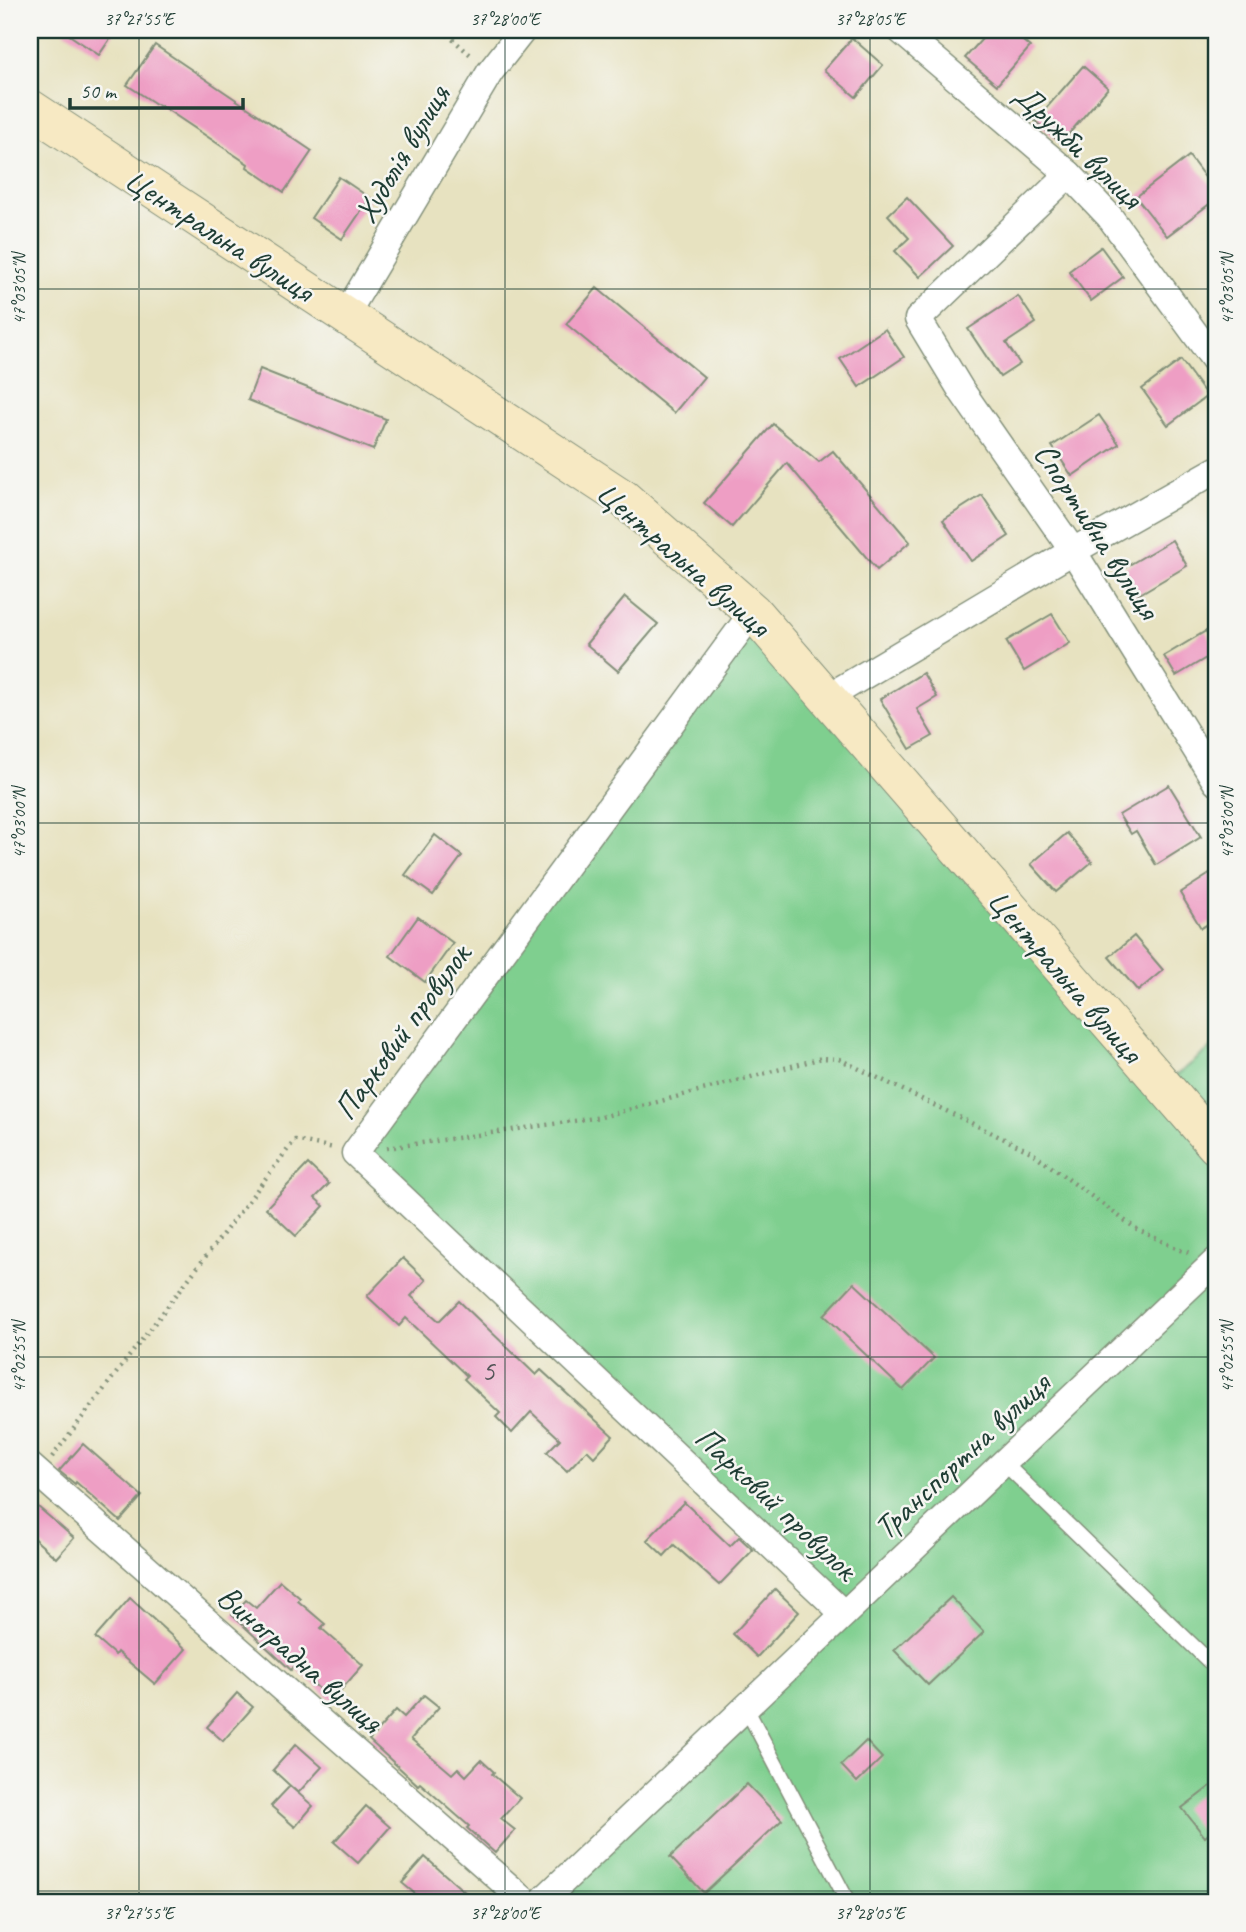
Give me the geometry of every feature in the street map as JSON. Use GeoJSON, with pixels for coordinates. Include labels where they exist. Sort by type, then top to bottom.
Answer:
{"type":"FeatureCollection","features":[{"type":"Feature","properties":{"kind":"street","name":"Худолія вулиця"},"geometry":{"type":"LineString","coordinates":[[345,316],[490,72],[523,30]]}},
{"type":"Feature","properties":{"kind":"street","name":"Дружби вулиця"},"geometry":{"type":"LineString","coordinates":[[900,30],[1069,174],[1109,216],[1216,362]]}},
{"type":"Feature","properties":{"kind":"street","name":"Центральна вулиця"},"geometry":{"type":"LineString","coordinates":[[30,108],[623,498],[753,612],[1216,1146]]}},
{"type":"Feature","properties":{"kind":"street","name":"Спортивна вулиця"},"geometry":{"type":"LineString","coordinates":[[1069,174],[918,319],[961,390],[1073,551],[1216,782]]}},
{"type":"Feature","properties":{"kind":"street"},"geometry":{"type":"LineString","coordinates":[[828,697],[1073,551],[1216,470]]}},
{"type":"Feature","properties":{"kind":"street","name":"Парковий провулок"},"geometry":{"type":"LineString","coordinates":[[753,612],[355,1153],[845,1614]]}},
{"type":"Feature","properties":{"kind":"street","name":"Транспортна вулиця"},"geometry":{"type":"LineString","coordinates":[[541,1902],[1004,1463],[1210,1259]]}},
{"type":"Feature","properties":{"kind":"street","name":"Виноградна вулиця"},"geometry":{"type":"LineString","coordinates":[[34,1470],[526,1902]]}},
{"type":"Feature","properties":{"kind":"lane"},"geometry":{"type":"LineString","coordinates":[[1004,1463],[1216,1668]]}},
{"type":"Feature","properties":{"kind":"lane"},"geometry":{"type":"LineString","coordinates":[[746,1708],[848,1902]]}},
{"type":"Feature","properties":{"kind":"path"},"geometry":{"type":"LineString","coordinates":[[442,30],[490,72]]}},
{"type":"Feature","properties":{"kind":"path"},"geometry":{"type":"LineString","coordinates":[[34,1470],[295,1140],[355,1153],[601,1117],[822,1058],[839,1059],[1031,1152],[1135,1228],[1180,1250],[1210,1259]]}},
{"type":"Feature","properties":{"kind":"green space"},"geometry":{"type":"Polygon","coordinates":[[[753,612],[1163,1086],[1216,1044],[1216,1902],[541,1902],[844,1614],[355,1153],[753,612]]]}},
{"type":"Feature","properties":{"kind":"building"},"geometry":{"type":"Polygon","coordinates":[[[62,30],[116,30],[99,55],[62,30]]]}},
{"type":"Feature","properties":{"kind":"building"},"geometry":{"type":"Polygon","coordinates":[[[990,30],[1010,30],[1030,47],[997,85],[965,58],[990,30]]]}},
{"type":"Feature","properties":{"kind":"building"},"geometry":{"type":"Polygon","coordinates":[[[852,38],[883,65],[856,97],[824,70],[852,38]]]}},
{"type":"Feature","properties":{"kind":"building"},"geometry":{"type":"Polygon","coordinates":[[[155,45],[312,151],[284,192],[247,167],[248,164],[127,85],[155,45]]]}},
{"type":"Feature","properties":{"kind":"building"},"geometry":{"type":"Polygon","coordinates":[[[1083,66],[1108,88],[1061,143],[1035,121],[1083,66]]]}},
{"type":"Feature","properties":{"kind":"building"},"geometry":{"type":"Polygon","coordinates":[[[1189,156],[1216,192],[1216,199],[1167,236],[1136,197],[1189,156]]]}},
{"type":"Feature","properties":{"kind":"building"},"geometry":{"type":"Polygon","coordinates":[[[339,177],[370,198],[342,239],[311,218],[339,177]]]}},
{"type":"Feature","properties":{"kind":"building"},"geometry":{"type":"Polygon","coordinates":[[[907,197],[953,246],[920,277],[895,251],[909,238],[888,215],[907,197]]]}},
{"type":"Feature","properties":{"kind":"building"},"geometry":{"type":"Polygon","coordinates":[[[1101,247],[1123,277],[1091,301],[1069,271],[1101,247]]]}},
{"type":"Feature","properties":{"kind":"building"},"geometry":{"type":"Polygon","coordinates":[[[597,288],[704,377],[674,413],[566,324],[597,288]]]}},
{"type":"Feature","properties":{"kind":"building"},"geometry":{"type":"Polygon","coordinates":[[[1018,296],[1036,323],[1006,343],[1020,364],[1000,377],[968,329],[1018,296]]]}},
{"type":"Feature","properties":{"kind":"building"},"geometry":{"type":"Polygon","coordinates":[[[885,329],[904,357],[859,387],[840,359],[885,329]]]}},
{"type":"Feature","properties":{"kind":"building"},"geometry":{"type":"Polygon","coordinates":[[[1181,360],[1207,396],[1168,425],[1142,389],[1181,360]]]}},
{"type":"Feature","properties":{"kind":"building"},"geometry":{"type":"Polygon","coordinates":[[[260,369],[386,419],[373,450],[248,400],[260,369]]]}},
{"type":"Feature","properties":{"kind":"building"},"geometry":{"type":"Polygon","coordinates":[[[1099,415],[1119,444],[1072,476],[1052,446],[1099,415]]]}},
{"type":"Feature","properties":{"kind":"building"},"geometry":{"type":"Polygon","coordinates":[[[773,424],[819,462],[833,451],[910,542],[877,570],[787,463],[732,527],[704,503],[773,424]]]}},
{"type":"Feature","properties":{"kind":"building"},"geometry":{"type":"Polygon","coordinates":[[[982,495],[1009,536],[971,561],[943,520],[982,495]]]}},
{"type":"Feature","properties":{"kind":"building"},"geometry":{"type":"Polygon","coordinates":[[[1172,540],[1187,566],[1133,598],[1117,572],[1172,540]]]}},
{"type":"Feature","properties":{"kind":"building"},"geometry":{"type":"Polygon","coordinates":[[[625,597],[658,624],[618,671],[586,644],[625,597]]]}},
{"type":"Feature","properties":{"kind":"building"},"geometry":{"type":"Polygon","coordinates":[[[1052,614],[1070,643],[1024,671],[1006,641],[1052,614]]]}},
{"type":"Feature","properties":{"kind":"building"},"geometry":{"type":"Polygon","coordinates":[[[1206,631],[1216,652],[1176,676],[1164,656],[1206,631]]]}},
{"type":"Feature","properties":{"kind":"building"},"geometry":{"type":"Polygon","coordinates":[[[923,673],[937,697],[917,709],[933,736],[910,749],[880,699],[923,673]]]}},
{"type":"Feature","properties":{"kind":"building"},"geometry":{"type":"Polygon","coordinates":[[[1169,785],[1201,837],[1156,865],[1136,831],[1131,834],[1119,815],[1169,785]]]}},
{"type":"Feature","properties":{"kind":"building"},"geometry":{"type":"Polygon","coordinates":[[[1067,833],[1092,862],[1056,892],[1031,864],[1067,833]]]}},
{"type":"Feature","properties":{"kind":"building"},"geometry":{"type":"Polygon","coordinates":[[[435,835],[462,856],[433,895],[405,875],[435,835]]]}},
{"type":"Feature","properties":{"kind":"building"},"geometry":{"type":"Polygon","coordinates":[[[1216,870],[1216,919],[1201,928],[1180,893],[1216,870]]]}},
{"type":"Feature","properties":{"kind":"building"},"geometry":{"type":"Polygon","coordinates":[[[418,917],[453,943],[425,982],[390,956],[418,917]]]}},
{"type":"Feature","properties":{"kind":"building"},"geometry":{"type":"Polygon","coordinates":[[[1134,936],[1163,970],[1138,991],[1109,957],[1134,936]]]}},
{"type":"Feature","properties":{"kind":"building"},"geometry":{"type":"Polygon","coordinates":[[[308,1164],[329,1184],[315,1198],[324,1206],[296,1236],[266,1208],[308,1164]]]}},
{"type":"Feature","properties":{"kind":"building"},"geometry":{"type":"Polygon","coordinates":[[[403,1258],[426,1280],[411,1296],[439,1321],[459,1301],[536,1375],[541,1370],[613,1436],[594,1457],[587,1450],[567,1471],[547,1452],[560,1439],[531,1412],[512,1433],[496,1417],[500,1413],[464,1379],[467,1376],[406,1318],[399,1326],[367,1296],[403,1258]]]}},
{"type":"Feature","properties":{"kind":"building"},"geometry":{"type":"Polygon","coordinates":[[[854,1283],[934,1358],[903,1390],[824,1315],[854,1283]]]}},
{"type":"Feature","properties":{"kind":"building"},"geometry":{"type":"Polygon","coordinates":[[[83,1444],[142,1496],[120,1521],[76,1482],[75,1484],[59,1471],[83,1444]]]}},
{"type":"Feature","properties":{"kind":"building"},"geometry":{"type":"Polygon","coordinates":[[[30,1500],[74,1538],[56,1558],[30,1535],[30,1500]]]}},
{"type":"Feature","properties":{"kind":"building"},"geometry":{"type":"Polygon","coordinates":[[[684,1502],[730,1546],[739,1537],[753,1550],[719,1585],[674,1545],[664,1556],[647,1540],[684,1502]]]}},
{"type":"Feature","properties":{"kind":"building"},"geometry":{"type":"Polygon","coordinates":[[[280,1581],[325,1624],[321,1628],[363,1665],[332,1700],[294,1667],[291,1670],[232,1615],[246,1600],[256,1608],[280,1581]]]}},
{"type":"Feature","properties":{"kind":"building"},"geometry":{"type":"Polygon","coordinates":[[[775,1589],[799,1612],[757,1657],[733,1634],[775,1589]]]}},
{"type":"Feature","properties":{"kind":"building"},"geometry":{"type":"Polygon","coordinates":[[[951,1597],[984,1632],[928,1685],[894,1650],[951,1597]]]}},
{"type":"Feature","properties":{"kind":"building"},"geometry":{"type":"Polygon","coordinates":[[[130,1598],[186,1649],[155,1684],[117,1652],[115,1655],[95,1638],[130,1598]]]}},
{"type":"Feature","properties":{"kind":"building"},"geometry":{"type":"Polygon","coordinates":[[[237,1693],[253,1707],[223,1741],[207,1727],[237,1693]]]}},
{"type":"Feature","properties":{"kind":"building"},"geometry":{"type":"Polygon","coordinates":[[[424,1695],[439,1707],[411,1739],[452,1774],[458,1768],[466,1776],[481,1760],[494,1772],[492,1774],[520,1798],[501,1819],[515,1830],[495,1853],[467,1828],[469,1826],[420,1783],[418,1785],[369,1740],[396,1710],[404,1717],[424,1695]]]}},
{"type":"Feature","properties":{"kind":"building"},"geometry":{"type":"Polygon","coordinates":[[[866,1741],[882,1758],[857,1782],[841,1765],[866,1741]]]}},
{"type":"Feature","properties":{"kind":"building"},"geometry":{"type":"Polygon","coordinates":[[[296,1744],[322,1767],[298,1793],[273,1770],[296,1744]]]}},
{"type":"Feature","properties":{"kind":"building"},"geometry":{"type":"Polygon","coordinates":[[[1216,1782],[1216,1828],[1205,1837],[1182,1808],[1216,1782]]]}},
{"type":"Feature","properties":{"kind":"building"},"geometry":{"type":"Polygon","coordinates":[[[747,1784],[782,1820],[704,1893],[670,1857],[747,1784]]]}},
{"type":"Feature","properties":{"kind":"building"},"geometry":{"type":"Polygon","coordinates":[[[290,1786],[313,1806],[295,1827],[271,1806],[290,1786]]]}},
{"type":"Feature","properties":{"kind":"building"},"geometry":{"type":"Polygon","coordinates":[[[366,1806],[390,1827],[358,1863],[334,1842],[366,1806]]]}},
{"type":"Feature","properties":{"kind":"building"},"geometry":{"type":"Polygon","coordinates":[[[425,1857],[476,1902],[425,1902],[402,1883],[425,1857]]]}}]}
